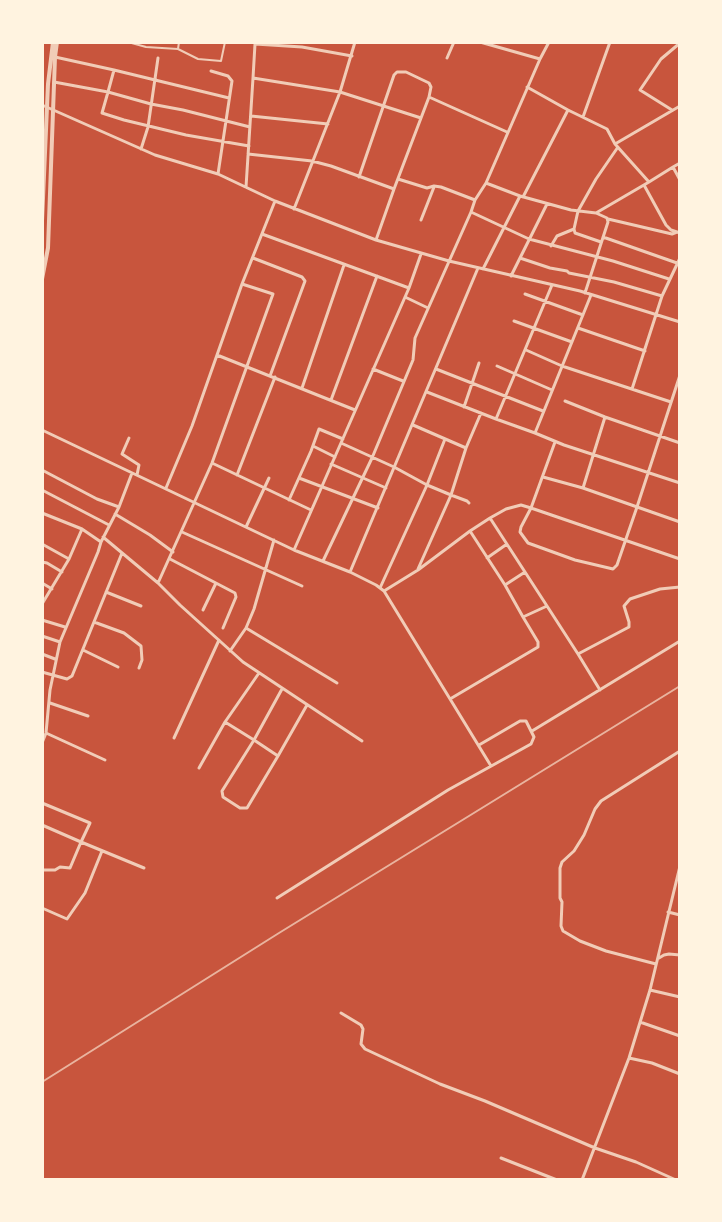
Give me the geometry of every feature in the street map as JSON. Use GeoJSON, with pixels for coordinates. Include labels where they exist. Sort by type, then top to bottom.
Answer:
{"type":"FeatureCollection","features":[{"type":"Feature","properties":{"kind":"street"},"geometry":{"type":"LineString","coordinates":[[42,221],[45,105],[53,42]]}},
{"type":"Feature","properties":{"kind":"street"},"geometry":{"type":"LineString","coordinates":[[42,280],[48,248],[57,42]]}},
{"type":"Feature","properties":{"kind":"street"},"geometry":{"type":"LineString","coordinates":[[294,209],[340,92],[355,42]]}},
{"type":"Feature","properties":{"kind":"street"},"geometry":{"type":"LineString","coordinates":[[447,58],[454,42]]}},
{"type":"Feature","properties":{"kind":"street"},"geometry":{"type":"LineString","coordinates":[[480,42],[540,59]]}},
{"type":"Feature","properties":{"kind":"street"},"geometry":{"type":"LineString","coordinates":[[323,561],[372,458],[414,354],[415,338],[475,200],[486,183],[549,42]]}},
{"type":"Feature","properties":{"kind":"street"},"geometry":{"type":"LineString","coordinates":[[582,117],[610,42]]}},
{"type":"Feature","properties":{"kind":"street"},"geometry":{"type":"LineString","coordinates":[[246,187],[255,43],[302,47],[352,56]]}},
{"type":"Feature","properties":{"kind":"street"},"geometry":{"type":"LineString","coordinates":[[672,110],[640,90],[662,59],[680,43]]}},
{"type":"Feature","properties":{"kind":"street"},"geometry":{"type":"LineString","coordinates":[[55,57],[229,98]]}},
{"type":"Feature","properties":{"kind":"street"},"geometry":{"type":"LineString","coordinates":[[141,149],[148,127],[158,58]]}},
{"type":"Feature","properties":{"kind":"street"},"geometry":{"type":"LineString","coordinates":[[114,70],[102,113],[148,127],[249,146]]}},
{"type":"Feature","properties":{"kind":"street"},"geometry":{"type":"LineString","coordinates":[[211,71],[230,77],[232,84],[218,174]]}},
{"type":"Feature","properties":{"kind":"street"},"geometry":{"type":"LineString","coordinates":[[359,176],[394,75],[400,71],[406,72],[429,83],[431,87],[429,97],[376,240]]}},
{"type":"Feature","properties":{"kind":"street"},"geometry":{"type":"LineString","coordinates":[[252,78],[340,92],[421,118]]}},
{"type":"Feature","properties":{"kind":"street"},"geometry":{"type":"LineString","coordinates":[[54,82],[108,92],[250,127]]}},
{"type":"Feature","properties":{"kind":"street"},"geometry":{"type":"LineString","coordinates":[[528,87],[606,129],[615,144],[649,182]]}},
{"type":"Feature","properties":{"kind":"street"},"geometry":{"type":"LineString","coordinates":[[429,97],[508,132]]}},
{"type":"Feature","properties":{"kind":"street"},"geometry":{"type":"LineString","coordinates":[[45,105],[155,155],[218,174],[294,209],[376,240],[449,261],[552,284],[680,322]]}},
{"type":"Feature","properties":{"kind":"street"},"geometry":{"type":"LineString","coordinates":[[615,144],[680,106]]}},
{"type":"Feature","properties":{"kind":"street"},"geometry":{"type":"LineString","coordinates":[[483,269],[503,228],[522,197],[568,110]]}},
{"type":"Feature","properties":{"kind":"street"},"geometry":{"type":"LineString","coordinates":[[251,116],[328,124]]}},
{"type":"Feature","properties":{"kind":"street"},"geometry":{"type":"LineString","coordinates":[[574,229],[578,211],[596,179],[618,147]]}},
{"type":"Feature","properties":{"kind":"street"},"geometry":{"type":"LineString","coordinates":[[248,154],[312,161],[394,189]]}},
{"type":"Feature","properties":{"kind":"street"},"geometry":{"type":"LineString","coordinates":[[596,213],[680,163]]}},
{"type":"Feature","properties":{"kind":"street"},"geometry":{"type":"LineString","coordinates":[[673,167],[680,180]]}},
{"type":"Feature","properties":{"kind":"street"},"geometry":{"type":"LineString","coordinates":[[398,179],[427,188],[434,186],[475,200]]}},
{"type":"Feature","properties":{"kind":"street"},"geometry":{"type":"LineString","coordinates":[[486,183],[522,197],[547,204],[596,213],[608,218],[672,234],[678,233]]}},
{"type":"Feature","properties":{"kind":"street"},"geometry":{"type":"LineString","coordinates":[[644,185],[666,225],[678,233]]}},
{"type":"Feature","properties":{"kind":"street"},"geometry":{"type":"LineString","coordinates":[[421,220],[434,186]]}},
{"type":"Feature","properties":{"kind":"street"},"geometry":{"type":"LineString","coordinates":[[166,488],[192,426],[242,284],[275,201]]}},
{"type":"Feature","properties":{"kind":"street"},"geometry":{"type":"LineString","coordinates":[[511,276],[547,204]]}},
{"type":"Feature","properties":{"kind":"street"},"geometry":{"type":"LineString","coordinates":[[471,212],[529,239],[596,256],[669,280]]}},
{"type":"Feature","properties":{"kind":"street"},"geometry":{"type":"LineString","coordinates":[[584,293],[608,218]]}},
{"type":"Feature","properties":{"kind":"street"},"geometry":{"type":"LineString","coordinates":[[574,229],[575,232],[601,242]]}},
{"type":"Feature","properties":{"kind":"street"},"geometry":{"type":"LineString","coordinates":[[551,246],[557,236],[574,229]]}},
{"type":"Feature","properties":{"kind":"street"},"geometry":{"type":"LineString","coordinates":[[262,234],[409,288]]}},
{"type":"Feature","properties":{"kind":"street"},"geometry":{"type":"LineString","coordinates":[[603,237],[677,263]]}},
{"type":"Feature","properties":{"kind":"street"},"geometry":{"type":"LineString","coordinates":[[294,550],[409,288],[422,254]]}},
{"type":"Feature","properties":{"kind":"street"},"geometry":{"type":"LineString","coordinates":[[252,258],[302,277],[305,281],[270,376]]}},
{"type":"Feature","properties":{"kind":"street"},"geometry":{"type":"LineString","coordinates":[[520,258],[550,268],[614,282],[662,296]]}},
{"type":"Feature","properties":{"kind":"street"},"geometry":{"type":"LineString","coordinates":[[632,389],[662,296],[680,258]]}},
{"type":"Feature","properties":{"kind":"street"},"geometry":{"type":"LineString","coordinates":[[42,265],[43,272]]}},
{"type":"Feature","properties":{"kind":"street"},"geometry":{"type":"LineString","coordinates":[[302,388],[344,265]]}},
{"type":"Feature","properties":{"kind":"street"},"geometry":{"type":"LineString","coordinates":[[350,572],[478,268]]}},
{"type":"Feature","properties":{"kind":"street"},"geometry":{"type":"LineString","coordinates":[[331,400],[377,276]]}},
{"type":"Feature","properties":{"kind":"street"},"geometry":{"type":"LineString","coordinates":[[158,583],[212,463],[273,294],[242,284]]}},
{"type":"Feature","properties":{"kind":"street"},"geometry":{"type":"LineString","coordinates":[[496,420],[552,284]]}},
{"type":"Feature","properties":{"kind":"street"},"geometry":{"type":"LineString","coordinates":[[525,294],[583,315]]}},
{"type":"Feature","properties":{"kind":"street"},"geometry":{"type":"LineString","coordinates":[[535,433],[542,411],[591,295]]}},
{"type":"Feature","properties":{"kind":"street"},"geometry":{"type":"LineString","coordinates":[[405,297],[428,308]]}},
{"type":"Feature","properties":{"kind":"street"},"geometry":{"type":"LineString","coordinates":[[514,321],[572,342]]}},
{"type":"Feature","properties":{"kind":"street"},"geometry":{"type":"LineString","coordinates":[[578,328],[645,351]]}},
{"type":"Feature","properties":{"kind":"street"},"geometry":{"type":"LineString","coordinates":[[525,350],[562,366],[671,402]]}},
{"type":"Feature","properties":{"kind":"street"},"geometry":{"type":"LineString","coordinates":[[218,355],[356,410]]}},
{"type":"Feature","properties":{"kind":"street"},"geometry":{"type":"LineString","coordinates":[[464,406],[479,363]]}},
{"type":"Feature","properties":{"kind":"street"},"geometry":{"type":"LineString","coordinates":[[497,366],[552,390]]}},
{"type":"Feature","properties":{"kind":"street"},"geometry":{"type":"LineString","coordinates":[[373,369],[404,381]]}},
{"type":"Feature","properties":{"kind":"street"},"geometry":{"type":"LineString","coordinates":[[436,369],[542,411]]}},
{"type":"Feature","properties":{"kind":"street"},"geometry":{"type":"LineString","coordinates":[[556,442],[520,532],[528,543],[543,549],[613,569],[625,542],[680,375]]}},
{"type":"Feature","properties":{"kind":"street"},"geometry":{"type":"LineString","coordinates":[[237,475],[275,377]]}},
{"type":"Feature","properties":{"kind":"street"},"geometry":{"type":"LineString","coordinates":[[427,392],[556,442],[680,483]]}},
{"type":"Feature","properties":{"kind":"street"},"geometry":{"type":"LineString","coordinates":[[565,401],[605,417],[680,442]]}},
{"type":"Feature","properties":{"kind":"street"},"geometry":{"type":"LineString","coordinates":[[418,570],[451,495],[466,448],[481,413]]}},
{"type":"Feature","properties":{"kind":"street"},"geometry":{"type":"LineString","coordinates":[[583,488],[605,417]]}},
{"type":"Feature","properties":{"kind":"street"},"geometry":{"type":"LineString","coordinates":[[413,425],[466,448]]}},
{"type":"Feature","properties":{"kind":"street"},"geometry":{"type":"LineString","coordinates":[[289,500],[319,428],[372,458],[469,503]]}},
{"type":"Feature","properties":{"kind":"street"},"geometry":{"type":"LineString","coordinates":[[42,430],[294,550],[350,572],[380,588],[384,591],[491,766]]}},
{"type":"Feature","properties":{"kind":"street"},"geometry":{"type":"LineString","coordinates":[[129,438],[122,454],[139,465],[137,475]]}},
{"type":"Feature","properties":{"kind":"street"},"geometry":{"type":"LineString","coordinates":[[380,588],[427,485],[445,439]]}},
{"type":"Feature","properties":{"kind":"street"},"geometry":{"type":"LineString","coordinates":[[313,446],[335,457]]}},
{"type":"Feature","properties":{"kind":"street"},"geometry":{"type":"LineString","coordinates":[[212,463],[311,510]]}},
{"type":"Feature","properties":{"kind":"street"},"geometry":{"type":"LineString","coordinates":[[331,464],[386,488]]}},
{"type":"Feature","properties":{"kind":"street"},"geometry":{"type":"LineString","coordinates":[[42,470],[97,499],[119,506]]}},
{"type":"Feature","properties":{"kind":"street"},"geometry":{"type":"LineString","coordinates":[[42,743],[46,734],[55,659],[64,627],[132,473]]}},
{"type":"Feature","properties":{"kind":"street"},"geometry":{"type":"LineString","coordinates":[[542,477],[583,488],[680,522]]}},
{"type":"Feature","properties":{"kind":"street"},"geometry":{"type":"LineString","coordinates":[[246,527],[268,478]]}},
{"type":"Feature","properties":{"kind":"street"},"geometry":{"type":"LineString","coordinates":[[299,478],[378,508]]}},
{"type":"Feature","properties":{"kind":"street"},"geometry":{"type":"LineString","coordinates":[[42,490],[109,526]]}},
{"type":"Feature","properties":{"kind":"street"},"geometry":{"type":"LineString","coordinates":[[384,591],[418,570],[490,518],[516,506],[531,508],[625,542],[680,559]]}},
{"type":"Feature","properties":{"kind":"street"},"geometry":{"type":"LineString","coordinates":[[42,513],[82,530],[101,542]]}},
{"type":"Feature","properties":{"kind":"street"},"geometry":{"type":"LineString","coordinates":[[115,514],[150,535],[173,552]]}},
{"type":"Feature","properties":{"kind":"street"},"geometry":{"type":"LineString","coordinates":[[490,518],[600,690]]}},
{"type":"Feature","properties":{"kind":"street"},"geometry":{"type":"LineString","coordinates":[[42,604],[62,572],[82,530]]}},
{"type":"Feature","properties":{"kind":"street"},"geometry":{"type":"LineString","coordinates":[[450,699],[538,647],[538,642],[505,585],[470,531]]}},
{"type":"Feature","properties":{"kind":"street"},"geometry":{"type":"LineString","coordinates":[[182,532],[302,586]]}},
{"type":"Feature","properties":{"kind":"street"},"geometry":{"type":"LineString","coordinates":[[103,537],[158,583],[230,651],[307,706],[362,741]]}},
{"type":"Feature","properties":{"kind":"street"},"geometry":{"type":"LineString","coordinates":[[230,651],[246,628],[254,609],[274,540]]}},
{"type":"Feature","properties":{"kind":"street"},"geometry":{"type":"LineString","coordinates":[[42,544],[69,559]]}},
{"type":"Feature","properties":{"kind":"street"},"geometry":{"type":"LineString","coordinates":[[487,558],[507,544]]}},
{"type":"Feature","properties":{"kind":"street"},"geometry":{"type":"LineString","coordinates":[[42,672],[67,679],[71,678],[122,553]]}},
{"type":"Feature","properties":{"kind":"street"},"geometry":{"type":"LineString","coordinates":[[170,559],[232,591],[236,595],[223,628]]}},
{"type":"Feature","properties":{"kind":"street"},"geometry":{"type":"LineString","coordinates":[[42,562],[62,572]]}},
{"type":"Feature","properties":{"kind":"street"},"geometry":{"type":"LineString","coordinates":[[505,585],[525,572]]}},
{"type":"Feature","properties":{"kind":"street"},"geometry":{"type":"LineString","coordinates":[[42,583],[52,589]]}},
{"type":"Feature","properties":{"kind":"street"},"geometry":{"type":"LineString","coordinates":[[203,610],[216,583]]}},
{"type":"Feature","properties":{"kind":"street"},"geometry":{"type":"LineString","coordinates":[[578,654],[628,627],[629,622],[624,606],[630,599],[680,586]]}},
{"type":"Feature","properties":{"kind":"street"},"geometry":{"type":"LineString","coordinates":[[106,592],[140,606]]}},
{"type":"Feature","properties":{"kind":"street"},"geometry":{"type":"LineString","coordinates":[[523,617],[547,606]]}},
{"type":"Feature","properties":{"kind":"street"},"geometry":{"type":"LineString","coordinates":[[42,620],[64,627]]}},
{"type":"Feature","properties":{"kind":"street"},"geometry":{"type":"LineString","coordinates":[[94,622],[124,633],[141,646],[142,660],[139,668]]}},
{"type":"Feature","properties":{"kind":"street"},"geometry":{"type":"LineString","coordinates":[[246,628],[336,683]]}},
{"type":"Feature","properties":{"kind":"street"},"geometry":{"type":"LineString","coordinates":[[42,636],[60,642]]}},
{"type":"Feature","properties":{"kind":"street"},"geometry":{"type":"LineString","coordinates":[[174,738],[219,640]]}},
{"type":"Feature","properties":{"kind":"street"},"geometry":{"type":"LineString","coordinates":[[532,731],[680,641]]}},
{"type":"Feature","properties":{"kind":"street"},"geometry":{"type":"LineString","coordinates":[[83,650],[118,666]]}},
{"type":"Feature","properties":{"kind":"street"},"geometry":{"type":"LineString","coordinates":[[42,654],[55,659]]}},
{"type":"Feature","properties":{"kind":"street"},"geometry":{"type":"LineString","coordinates":[[199,768],[226,722],[259,673]]}},
{"type":"Feature","properties":{"kind":"street"},"geometry":{"type":"LineString","coordinates":[[282,688],[254,740],[222,791],[223,797],[244,808],[249,806],[307,706]]}},
{"type":"Feature","properties":{"kind":"street"},"geometry":{"type":"LineString","coordinates":[[50,703],[88,716]]}},
{"type":"Feature","properties":{"kind":"street"},"geometry":{"type":"LineString","coordinates":[[278,898],[448,790],[531,744],[534,737],[526,722],[520,721],[479,745]]}},
{"type":"Feature","properties":{"kind":"street"},"geometry":{"type":"LineString","coordinates":[[226,722],[278,756]]}},
{"type":"Feature","properties":{"kind":"street"},"geometry":{"type":"LineString","coordinates":[[46,734],[105,760]]}},
{"type":"Feature","properties":{"kind":"street"},"geometry":{"type":"LineString","coordinates":[[656,964],[606,951],[580,941],[563,931],[561,926],[560,868],[562,862],[574,851],[584,835],[595,809],[601,801],[680,751]]}},
{"type":"Feature","properties":{"kind":"street"},"geometry":{"type":"LineString","coordinates":[[42,803],[90,823],[70,868],[60,867],[55,870],[42,870]]}},
{"type":"Feature","properties":{"kind":"street"},"geometry":{"type":"LineString","coordinates":[[42,825],[144,868]]}},
{"type":"Feature","properties":{"kind":"street"},"geometry":{"type":"LineString","coordinates":[[42,908],[67,919],[85,893],[102,851]]}},
{"type":"Feature","properties":{"kind":"street"},"geometry":{"type":"LineString","coordinates":[[582,1180],[629,1058],[658,960],[680,866]]}},
{"type":"Feature","properties":{"kind":"street"},"geometry":{"type":"LineString","coordinates":[[668,912],[680,915]]}},
{"type":"Feature","properties":{"kind":"street"},"geometry":{"type":"LineString","coordinates":[[658,960],[664,955],[680,955]]}},
{"type":"Feature","properties":{"kind":"street"},"geometry":{"type":"LineString","coordinates":[[650,990],[680,997]]}},
{"type":"Feature","properties":{"kind":"street"},"geometry":{"type":"LineString","coordinates":[[341,1013],[361,1025],[361,1044],[365,1049],[440,1084],[595,1148],[636,1162],[676,1180]]}},
{"type":"Feature","properties":{"kind":"street"},"geometry":{"type":"LineString","coordinates":[[640,1022],[680,1036]]}},
{"type":"Feature","properties":{"kind":"street"},"geometry":{"type":"LineString","coordinates":[[629,1058],[680,1074]]}},
{"type":"Feature","properties":{"kind":"street"},"geometry":{"type":"LineString","coordinates":[[501,1158],[557,1180]]}},
{"type":"Feature","properties":{"kind":"lane"},"geometry":{"type":"LineString","coordinates":[[128,42],[146,47],[178,49],[198,60],[221,61],[225,42]]}},
{"type":"Feature","properties":{"kind":"lane"},"geometry":{"type":"LineString","coordinates":[[146,47],[147,42]]}},
{"type":"Feature","properties":{"kind":"lane"},"geometry":{"type":"LineString","coordinates":[[178,49],[179,42]]}},
{"type":"Feature","properties":{"kind":"railway"},"geometry":{"type":"LineString","coordinates":[[42,1082],[279,933],[680,686]]}}]}
